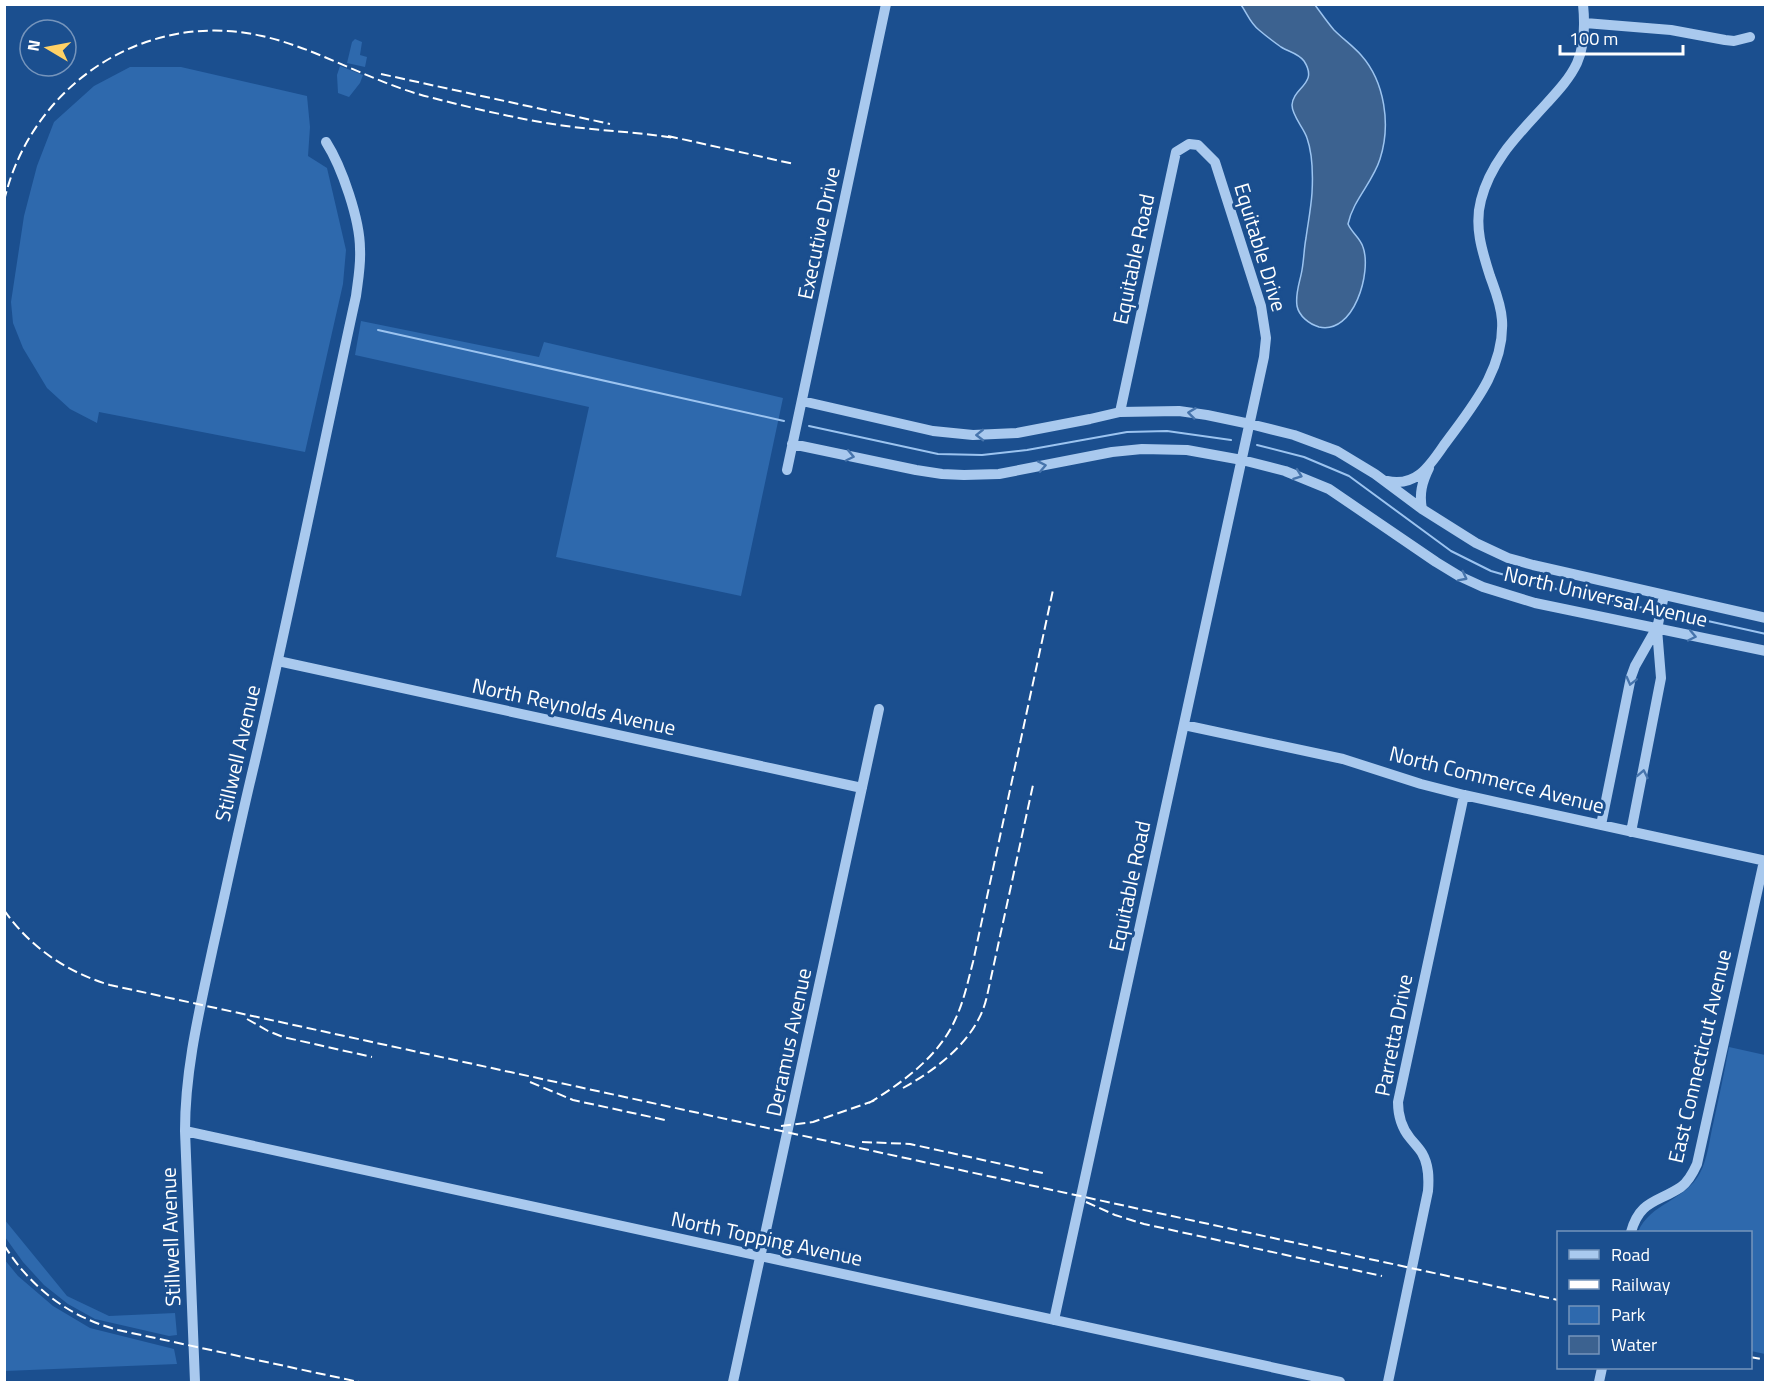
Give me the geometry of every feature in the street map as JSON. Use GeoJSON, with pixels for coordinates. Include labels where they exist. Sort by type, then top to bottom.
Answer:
{"type":"FeatureCollection","features":[{"type":"Feature","properties":{"kind":"street","name":"Executive Drive"},"geometry":{"type":"LineString","coordinates":[[787,470],[886,4]]}},
{"type":"Feature","properties":{"kind":"street"},"geometry":{"type":"LineString","coordinates":[[1384,481],[1408,482],[1431,463],[1474,404],[1495,366],[1500,346],[1502,320],[1500,306],[1483,253],[1478,225],[1480,205],[1487,178],[1499,158],[1564,85],[1577,63],[1585,23],[1583,4]]}},
{"type":"Feature","properties":{"kind":"street"},"geometry":{"type":"LineString","coordinates":[[1585,23],[1671,30],[1734,41],[1750,37]]}},
{"type":"Feature","properties":{"kind":"street","name":"Stillwell Avenue"},"geometry":{"type":"LineString","coordinates":[[195,1383],[185,1131],[188,1074],[201,1004],[278,661],[356,296],[360,266],[358,228],[336,157],[326,142]]}},
{"type":"Feature","properties":{"kind":"street","name":"Equitable Road"},"geometry":{"type":"LineString","coordinates":[[1120,412],[1176,152],[1189,144],[1198,145],[1209,154]]}},
{"type":"Feature","properties":{"kind":"street","name":"Equitable Drive"},"geometry":{"type":"LineString","coordinates":[[1209,154],[1215,162],[1259,298],[1266,338],[1242,460]]}},
{"type":"Feature","properties":{"kind":"street","name":"North Universal Avenue"},"geometry":{"type":"LineString","coordinates":[[802,402],[933,431],[973,435],[1017,433],[1120,412],[1179,411],[1250,424],[1319,443],[1353,460],[1422,509],[1476,543],[1508,558],[1766,618]]}},
{"type":"Feature","properties":{"kind":"street","name":"North Universal Avenue"},"geometry":{"type":"LineString","coordinates":[[792,444],[916,470],[964,475],[999,474],[1142,449],[1187,450],[1242,460],[1285,471],[1329,489],[1436,562],[1483,587],[1535,603],[1766,651]]}},
{"type":"Feature","properties":{"kind":"street","name":"Equitable Road"},"geometry":{"type":"LineString","coordinates":[[1054,1320],[1242,460]]}},
{"type":"Feature","properties":{"kind":"street"},"geometry":{"type":"LineString","coordinates":[[1422,509],[1420,500],[1422,485],[1431,463]]}},
{"type":"Feature","properties":{"kind":"street"},"geometry":{"type":"LineString","coordinates":[[1631,832],[1661,678],[1657,629],[1664,595]]}},
{"type":"Feature","properties":{"kind":"street"},"geometry":{"type":"LineString","coordinates":[[1601,825],[1631,677],[1657,629]]}},
{"type":"Feature","properties":{"kind":"street","name":"North Reynolds Avenue"},"geometry":{"type":"LineString","coordinates":[[278,661],[861,788]]}},
{"type":"Feature","properties":{"kind":"street","name":"Deramus Avenue"},"geometry":{"type":"LineString","coordinates":[[733,1383],[879,709]]}},
{"type":"Feature","properties":{"kind":"street","name":"North Commerce Avenue"},"geometry":{"type":"LineString","coordinates":[[1184,724],[1343,759],[1464,795],[1765,861]]}},
{"type":"Feature","properties":{"kind":"street","name":"Parretta Drive"},"geometry":{"type":"LineString","coordinates":[[1388,1383],[1428,1191],[1429,1175],[1422,1152],[1407,1135],[1401,1124],[1398,1102],[1464,795]]}},
{"type":"Feature","properties":{"kind":"street","name":"East Connecticut Avenue"},"geometry":{"type":"LineString","coordinates":[[1632,1231],[1637,1216],[1647,1205],[1682,1186],[1697,1164],[1765,861]]}},
{"type":"Feature","properties":{"kind":"street","name":"North Topping Avenue"},"geometry":{"type":"LineString","coordinates":[[185,1131],[1340,1383]]}},
{"type":"Feature","properties":{"kind":"green space"},"geometry":{"type":"Polygon","coordinates":[[[355,39],[362,42],[360,55],[367,57],[365,67],[347,63],[352,42],[355,39]]]}},
{"type":"Feature","properties":{"kind":"green space"},"geometry":{"type":"Polygon","coordinates":[[[340,66],[363,75],[349,97],[338,93],[337,75],[340,66]]]}},
{"type":"Feature","properties":{"kind":"green space"},"geometry":{"type":"Polygon","coordinates":[[[130,67],[181,67],[307,96],[310,127],[308,156],[327,168],[346,250],[343,284],[305,452],[99,412],[97,423],[70,409],[47,388],[23,348],[13,323],[11,302],[24,216],[37,166],[54,122],[94,86],[130,67]]]}},
{"type":"Feature","properties":{"kind":"green space"},"geometry":{"type":"Polygon","coordinates":[[[361,321],[539,357],[544,342],[783,398],[741,596],[556,557],[589,407],[355,355],[361,321]]]}},
{"type":"Feature","properties":{"kind":"green space"},"geometry":{"type":"Polygon","coordinates":[[[1729,1047],[1765,1055],[1765,1354],[1752,1351],[1752,1231],[1638,1231],[1651,1214],[1694,1182],[1708,1151],[1729,1047]]]}},
{"type":"Feature","properties":{"kind":"green space"},"geometry":{"type":"Polygon","coordinates":[[[4,1219],[67,1296],[109,1316],[175,1313],[177,1335],[169,1336],[95,1319],[68,1304],[44,1285],[23,1262],[5,1237],[4,1219]]]}},
{"type":"Feature","properties":{"kind":"green space"},"geometry":{"type":"Polygon","coordinates":[[[4,1259],[18,1276],[53,1306],[90,1328],[174,1349],[177,1364],[5,1371],[4,1259]]]}},
{"type":"Feature","properties":{"kind":"water"},"geometry":{"type":"Polygon","coordinates":[[[1241,5],[1315,5],[1334,30],[1361,55],[1369,66],[1376,78],[1384,104],[1385,132],[1380,159],[1354,207],[1348,224],[1363,247],[1365,271],[1362,285],[1351,312],[1331,327],[1319,327],[1308,322],[1297,306],[1297,292],[1303,266],[1311,204],[1312,172],[1307,138],[1292,105],[1296,94],[1307,80],[1308,69],[1299,56],[1281,47],[1256,27],[1241,5]]]}},
{"type":"Feature","properties":{"kind":"waterway"},"geometry":{"type":"LineString","coordinates":[[378,330],[784,421]]}},
{"type":"Feature","properties":{"kind":"waterway"},"geometry":{"type":"LineString","coordinates":[[809,426],[938,454],[982,455],[1027,450],[1127,432],[1167,431],[1231,440]]}},
{"type":"Feature","properties":{"kind":"waterway"},"geometry":{"type":"LineString","coordinates":[[1257,445],[1304,457],[1349,476],[1451,551],[1491,571],[1543,586],[1648,609]]}},
{"type":"Feature","properties":{"kind":"waterway"},"geometry":{"type":"LineString","coordinates":[[1672,613],[1766,634]]}},
{"type":"Feature","properties":{"kind":"railway"},"geometry":{"type":"LineString","coordinates":[[4,201],[18,159],[39,122],[67,91],[99,65],[136,46],[176,34],[218,31],[262,36],[305,49],[411,92],[449,102],[549,124],[674,138]]}},
{"type":"Feature","properties":{"kind":"railway"},"geometry":{"type":"LineString","coordinates":[[381,74],[610,124]]}},
{"type":"Feature","properties":{"kind":"railway"},"geometry":{"type":"LineString","coordinates":[[668,136],[794,164]]}},
{"type":"Feature","properties":{"kind":"railway"},"geometry":{"type":"LineString","coordinates":[[869,1103],[894,1087],[929,1057],[948,1033],[961,1006],[973,962],[1053,590]]}},
{"type":"Feature","properties":{"kind":"railway"},"geometry":{"type":"LineString","coordinates":[[903,1088],[930,1071],[955,1050],[966,1038],[982,1011],[1033,785]]}},
{"type":"Feature","properties":{"kind":"railway"},"geometry":{"type":"LineString","coordinates":[[4,910],[37,947],[79,973],[110,985],[1557,1300]]}},
{"type":"Feature","properties":{"kind":"railway"},"geometry":{"type":"LineString","coordinates":[[247,1019],[283,1037],[372,1057]]}},
{"type":"Feature","properties":{"kind":"railway"},"geometry":{"type":"LineString","coordinates":[[530,1082],[573,1100],[665,1120]]}},
{"type":"Feature","properties":{"kind":"railway"},"geometry":{"type":"LineString","coordinates":[[781,1126],[813,1122],[876,1100]]}},
{"type":"Feature","properties":{"kind":"railway"},"geometry":{"type":"LineString","coordinates":[[862,1142],[910,1144],[1047,1174]]}},
{"type":"Feature","properties":{"kind":"railway"},"geometry":{"type":"LineString","coordinates":[[1086,1202],[1115,1215],[1144,1224],[1382,1276]]}},
{"type":"Feature","properties":{"kind":"railway"},"geometry":{"type":"LineString","coordinates":[[4,1245],[26,1275],[53,1299],[83,1317],[100,1324],[118,1330],[359,1382]]}},
{"type":"Feature","properties":{"kind":"railway"},"geometry":{"type":"LineString","coordinates":[[1752,1357],[1766,1360]]}}]}
